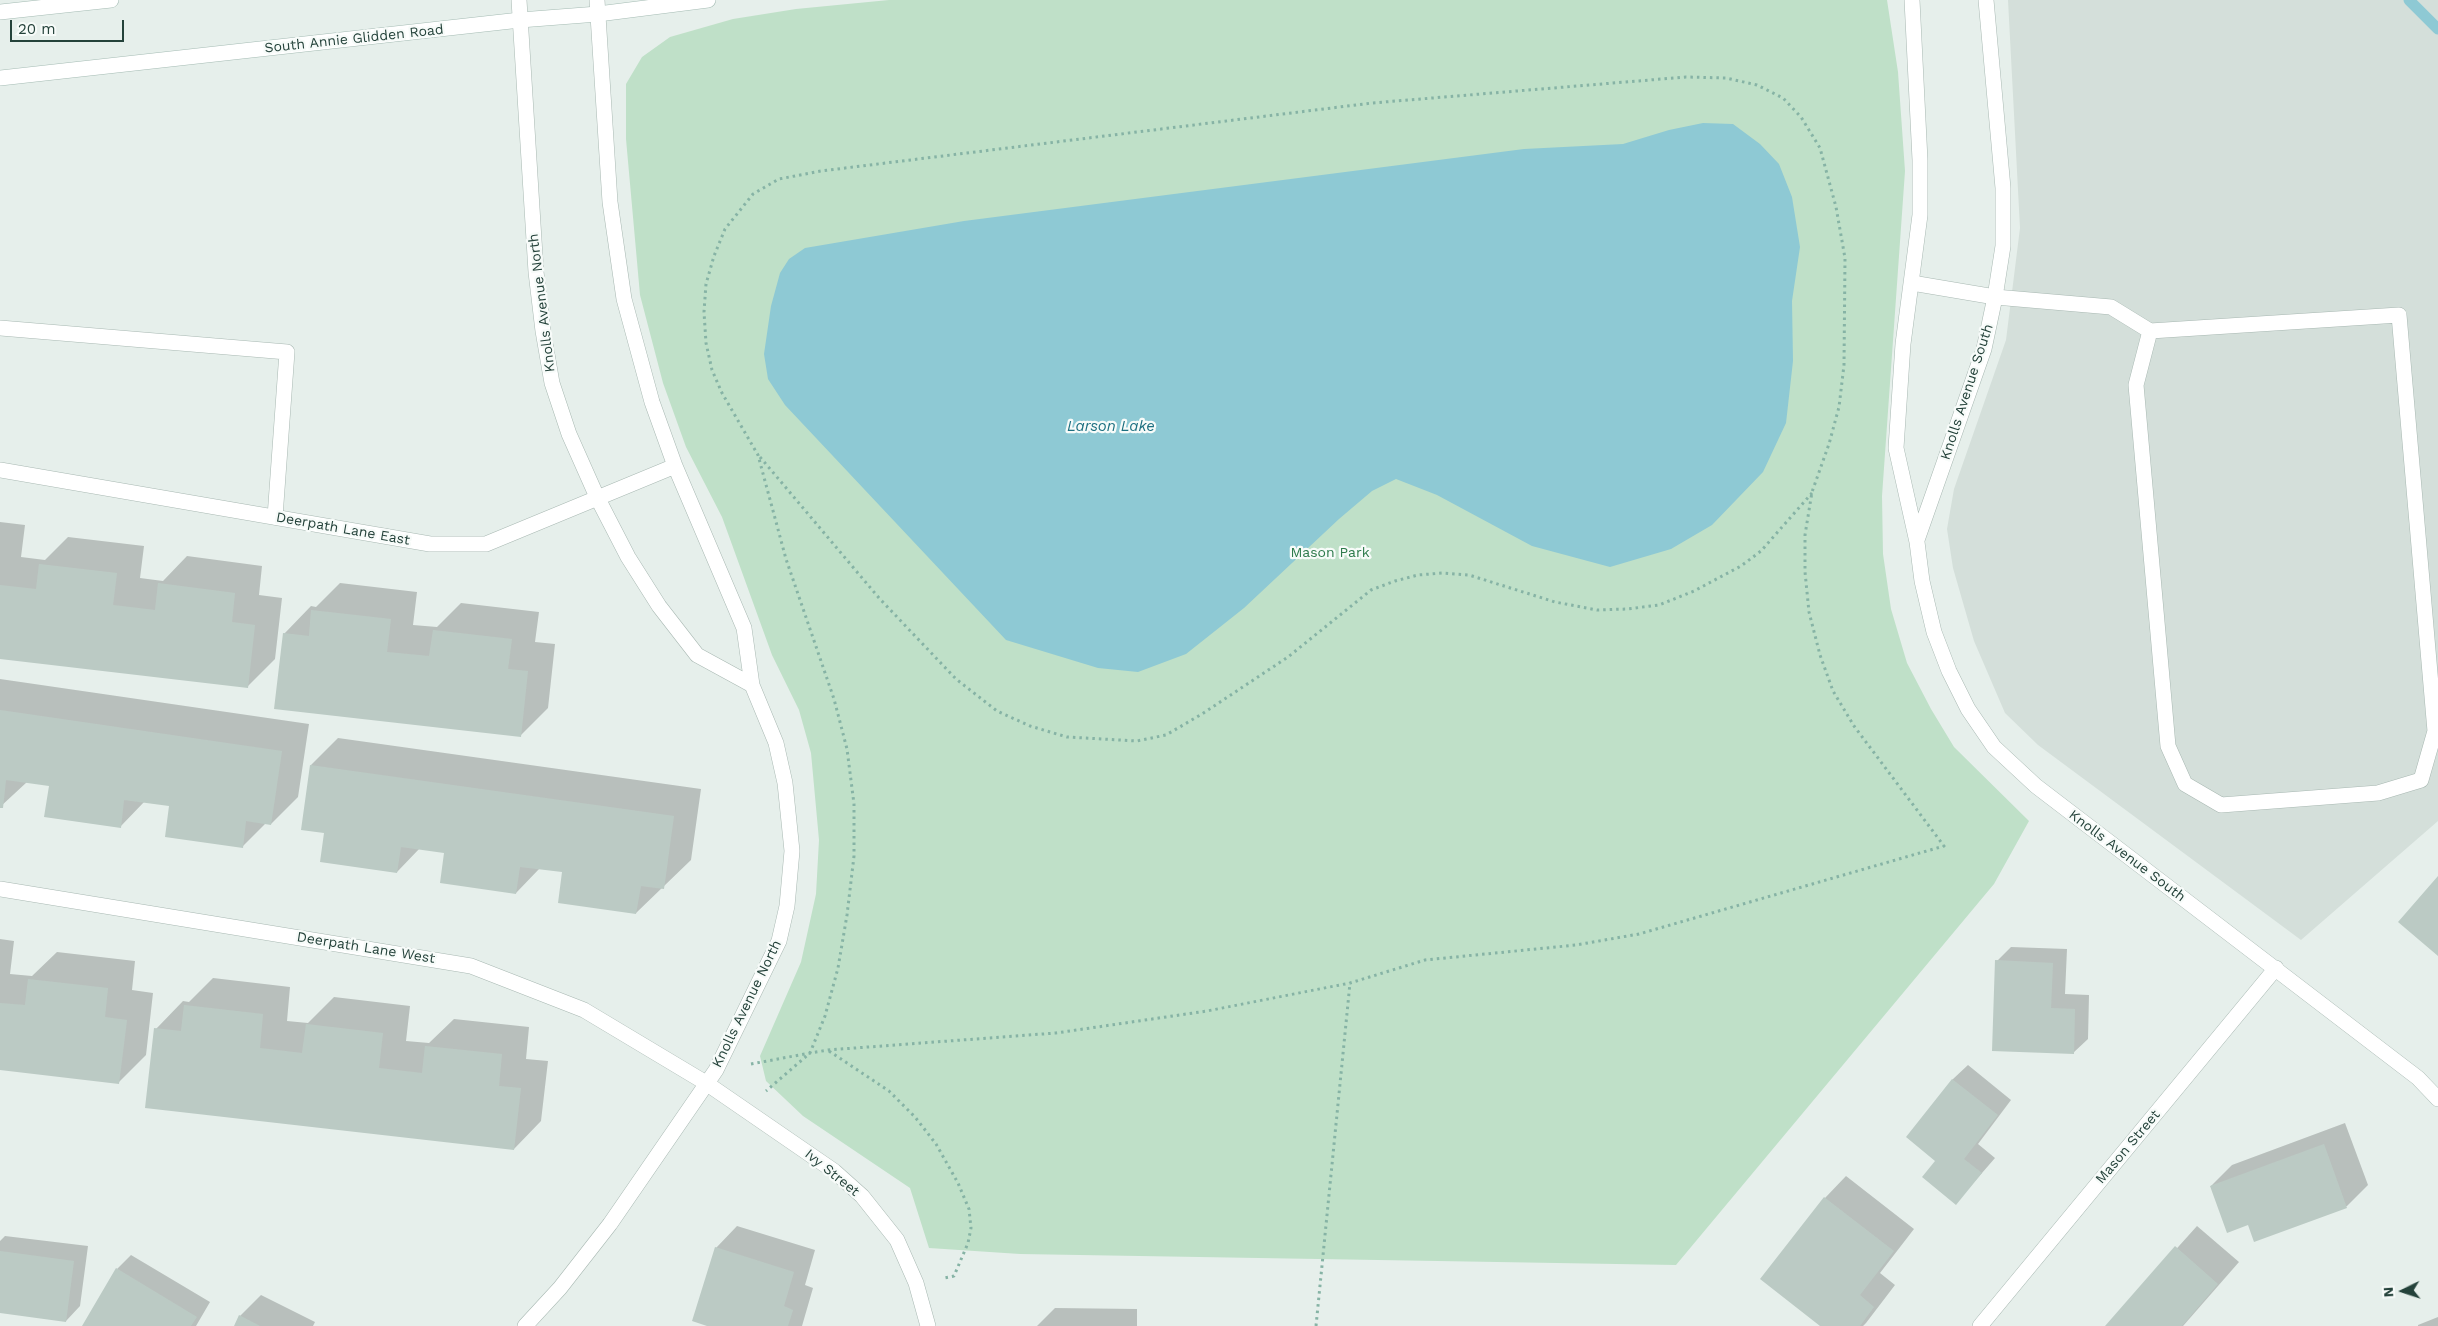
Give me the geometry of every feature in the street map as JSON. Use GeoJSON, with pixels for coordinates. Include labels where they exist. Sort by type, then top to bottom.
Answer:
{"type":"FeatureCollection","features":[{"type":"Feature","properties":{"kind":"street"},"geometry":{"type":"LineString","coordinates":[[0,12],[111,0]]}},
{"type":"Feature","properties":{"kind":"street","name":"Knolls Avenue North"},"geometry":{"type":"LineString","coordinates":[[518,0],[536,272],[552,383],[569,434],[597,497],[628,557],[659,606],[698,655],[752,685]]}},
{"type":"Feature","properties":{"kind":"street","name":"South Annie Glidden Road"},"geometry":{"type":"LineString","coordinates":[[0,78],[520,20],[597,7],[708,0]]}},
{"type":"Feature","properties":{"kind":"street","name":"Knolls Avenue South"},"geometry":{"type":"LineString","coordinates":[[1912,0],[1920,160],[1920,215],[1903,344],[1896,448],[1917,542],[1922,581],[1937,640],[1949,671],[1968,709],[1994,747],[2074,817],[2276,968],[2418,1078],[2438,1099]]}},
{"type":"Feature","properties":{"kind":"street","name":"Knolls Avenue South"},"geometry":{"type":"LineString","coordinates":[[1917,542],[1984,349],[1995,297],[2002,246],[2003,188],[1986,0]]}},
{"type":"Feature","properties":{"kind":"street","name":"Knolls Avenue North"},"geometry":{"type":"LineString","coordinates":[[525,1326],[560,1288],[610,1224],[716,1070],[779,941],[787,906],[792,851],[785,783],[776,743],[752,685],[744,628],[675,466],[652,402],[634,338],[617,262],[610,202],[597,7]]}},
{"type":"Feature","properties":{"kind":"street"},"geometry":{"type":"LineString","coordinates":[[1912,283],[1995,297],[2111,307],[2150,331],[2399,316],[2434,732],[2421,780],[2378,793],[2221,805],[2185,784],[2168,746],[2136,385],[2150,331]]}},
{"type":"Feature","properties":{"kind":"street"},"geometry":{"type":"LineString","coordinates":[[0,328],[287,352],[274,517]]}},
{"type":"Feature","properties":{"kind":"street","name":"Deerpath Lane East"},"geometry":{"type":"LineString","coordinates":[[0,470],[430,544],[486,544],[675,466]]}},
{"type":"Feature","properties":{"kind":"street","name":"Deerpath Lane West"},"geometry":{"type":"LineString","coordinates":[[0,889],[471,966],[584,1010],[706,1083]]}},
{"type":"Feature","properties":{"kind":"street","name":"Mason Street"},"geometry":{"type":"LineString","coordinates":[[1980,1326],[2276,968]]}},
{"type":"Feature","properties":{"kind":"street","name":"Ivy Street"},"geometry":{"type":"LineString","coordinates":[[706,1083],[834,1171],[862,1196],[897,1240],[916,1283],[928,1326]]}},
{"type":"Feature","properties":{"kind":"path"},"geometry":{"type":"LineString","coordinates":[[716,1070],[828,1050],[1056,1033],[1207,1011],[1350,983],[1425,960],[1576,945],[1639,934],[1944,846],[1854,726],[1830,682],[1820,655],[1809,612],[1805,572],[1805,534],[1812,492],[1829,444],[1839,407],[1844,365],[1845,258],[1836,207],[1820,148],[1801,117],[1783,98],[1757,85],[1726,78],[1686,77],[1372,103],[821,171],[779,179],[753,194],[725,230],[706,284],[704,312],[706,344],[712,370],[722,393],[758,455],[878,598],[956,679],[997,711],[1030,726],[1067,737],[1101,740],[1137,741],[1166,735],[1288,657],[1371,590],[1418,575],[1444,573],[1469,575],[1555,602],[1597,610],[1659,605],[1741,566],[1762,551],[1812,492]]}},
{"type":"Feature","properties":{"kind":"path"},"geometry":{"type":"LineString","coordinates":[[744,1110],[810,1053],[825,1016],[838,968],[854,856],[854,804],[847,749],[834,699],[794,585],[758,455]]}},
{"type":"Feature","properties":{"kind":"path"},"geometry":{"type":"LineString","coordinates":[[1316,1326],[1350,983]]}},
{"type":"Feature","properties":{"kind":"path"},"geometry":{"type":"LineString","coordinates":[[828,1050],[889,1091],[915,1118],[936,1144],[958,1183],[969,1209],[971,1228],[968,1243],[954,1276],[916,1283]]}},
{"type":"Feature","properties":{"kind":"shaded area"},"geometry":{"type":"Polygon","coordinates":[[[2008,0],[2438,0],[2438,821],[2301,940],[2038,745],[2005,713],[1974,641],[1953,568],[1947,529],[1954,489],[2006,340],[2020,228],[2008,0]]]}},
{"type":"Feature","properties":{"kind":"green space","name":"Mason Park"},"geometry":{"type":"Polygon","coordinates":[[[889,0],[1887,0],[1898,72],[1905,171],[1882,496],[1883,554],[1891,609],[1907,663],[1931,709],[1954,747],[2029,821],[1994,884],[1676,1265],[1020,1254],[929,1248],[910,1188],[803,1116],[766,1081],[760,1056],[801,962],[816,894],[819,840],[811,753],[799,710],[772,655],[722,517],[686,447],[663,383],[640,295],[626,139],[626,84],[642,57],[670,37],[733,19],[796,9],[889,0]]]}},
{"type":"Feature","properties":{"kind":"water","name":"Larson Lake"},"geometry":{"type":"Polygon","coordinates":[[[1703,123],[1733,124],[1760,144],[1779,164],[1792,197],[1800,247],[1792,301],[1793,361],[1786,423],[1763,472],[1712,525],[1671,549],[1610,567],[1532,546],[1437,495],[1396,479],[1372,491],[1339,519],[1244,608],[1186,654],[1138,672],[1098,668],[1006,640],[785,405],[768,379],[764,354],[771,306],[780,273],[789,259],[805,248],[964,221],[1524,149],[1623,144],[1669,130],[1703,123]]]}},
{"type":"Feature","properties":{"kind":"building"},"geometry":{"type":"Polygon","coordinates":[[[39,564],[117,573],[113,605],[155,610],[158,583],[235,593],[232,622],[255,625],[248,688],[0,659],[0,585],[36,589],[39,564]]]}},
{"type":"Feature","properties":{"kind":"building"},"geometry":{"type":"Polygon","coordinates":[[[311,610],[391,619],[387,652],[429,656],[433,630],[512,639],[508,669],[528,671],[521,737],[274,709],[283,633],[309,636],[311,610]]]}},
{"type":"Feature","properties":{"kind":"building"},"geometry":{"type":"Polygon","coordinates":[[[0,710],[282,751],[271,825],[246,821],[243,848],[165,837],[169,806],[124,800],[121,828],[44,817],[49,786],[6,780],[3,808],[0,808],[0,710]]]}},
{"type":"Feature","properties":{"kind":"building"},"geometry":{"type":"Polygon","coordinates":[[[310,765],[674,816],[664,889],[641,886],[636,914],[558,903],[562,872],[520,867],[516,894],[440,883],[444,853],[401,847],[397,873],[320,862],[324,833],[301,830],[310,765]]]}},
{"type":"Feature","properties":{"kind":"building"},"geometry":{"type":"Polygon","coordinates":[[[2438,876],[2438,956],[2398,922],[2438,876]]]}},
{"type":"Feature","properties":{"kind":"building"},"geometry":{"type":"Polygon","coordinates":[[[1995,960],[2053,963],[2051,1008],[2075,1009],[2074,1054],[1992,1051],[1995,960]]]}},
{"type":"Feature","properties":{"kind":"building"},"geometry":{"type":"Polygon","coordinates":[[[28,979],[108,988],[105,1017],[127,1020],[119,1084],[0,1070],[0,1003],[25,1005],[28,979]]]}},
{"type":"Feature","properties":{"kind":"building"},"geometry":{"type":"Polygon","coordinates":[[[184,1005],[263,1014],[260,1048],[302,1053],[306,1024],[383,1033],[379,1068],[422,1073],[425,1046],[502,1054],[499,1086],[521,1088],[514,1150],[145,1108],[154,1028],[181,1031],[184,1005]]]}},
{"type":"Feature","properties":{"kind":"building"},"geometry":{"type":"Polygon","coordinates":[[[1952,1079],[1998,1115],[1964,1159],[1982,1173],[1956,1205],[1922,1177],[1935,1161],[1906,1137],[1952,1079]]]}},
{"type":"Feature","properties":{"kind":"building"},"geometry":{"type":"Polygon","coordinates":[[[2324,1144],[2347,1208],[2254,1242],[2248,1225],[2227,1233],[2210,1186],[2324,1144]]]}},
{"type":"Feature","properties":{"kind":"building"},"geometry":{"type":"Polygon","coordinates":[[[1824,1197],[1894,1251],[1860,1295],[1874,1307],[1860,1326],[1820,1326],[1760,1279],[1824,1197]]]}},
{"type":"Feature","properties":{"kind":"building"},"geometry":{"type":"Polygon","coordinates":[[[2175,1246],[2218,1284],[2182,1326],[2105,1326],[2175,1246]]]}},
{"type":"Feature","properties":{"kind":"building"},"geometry":{"type":"Polygon","coordinates":[[[715,1247],[794,1272],[784,1306],[793,1310],[788,1326],[707,1326],[692,1321],[715,1247]]]}},
{"type":"Feature","properties":{"kind":"building"},"geometry":{"type":"Polygon","coordinates":[[[0,1251],[74,1261],[66,1322],[0,1313],[0,1251]]]}},
{"type":"Feature","properties":{"kind":"building"},"geometry":{"type":"Polygon","coordinates":[[[116,1268],[197,1317],[191,1326],[82,1326],[116,1268]]]}},
{"type":"Feature","properties":{"kind":"building"},"geometry":{"type":"Polygon","coordinates":[[[239,1315],[260,1326],[234,1326],[239,1315]]]}},
{"type":"Feature","properties":{"kind":"waterway"},"geometry":{"type":"LineString","coordinates":[[2409,0],[2438,29]]}}]}
